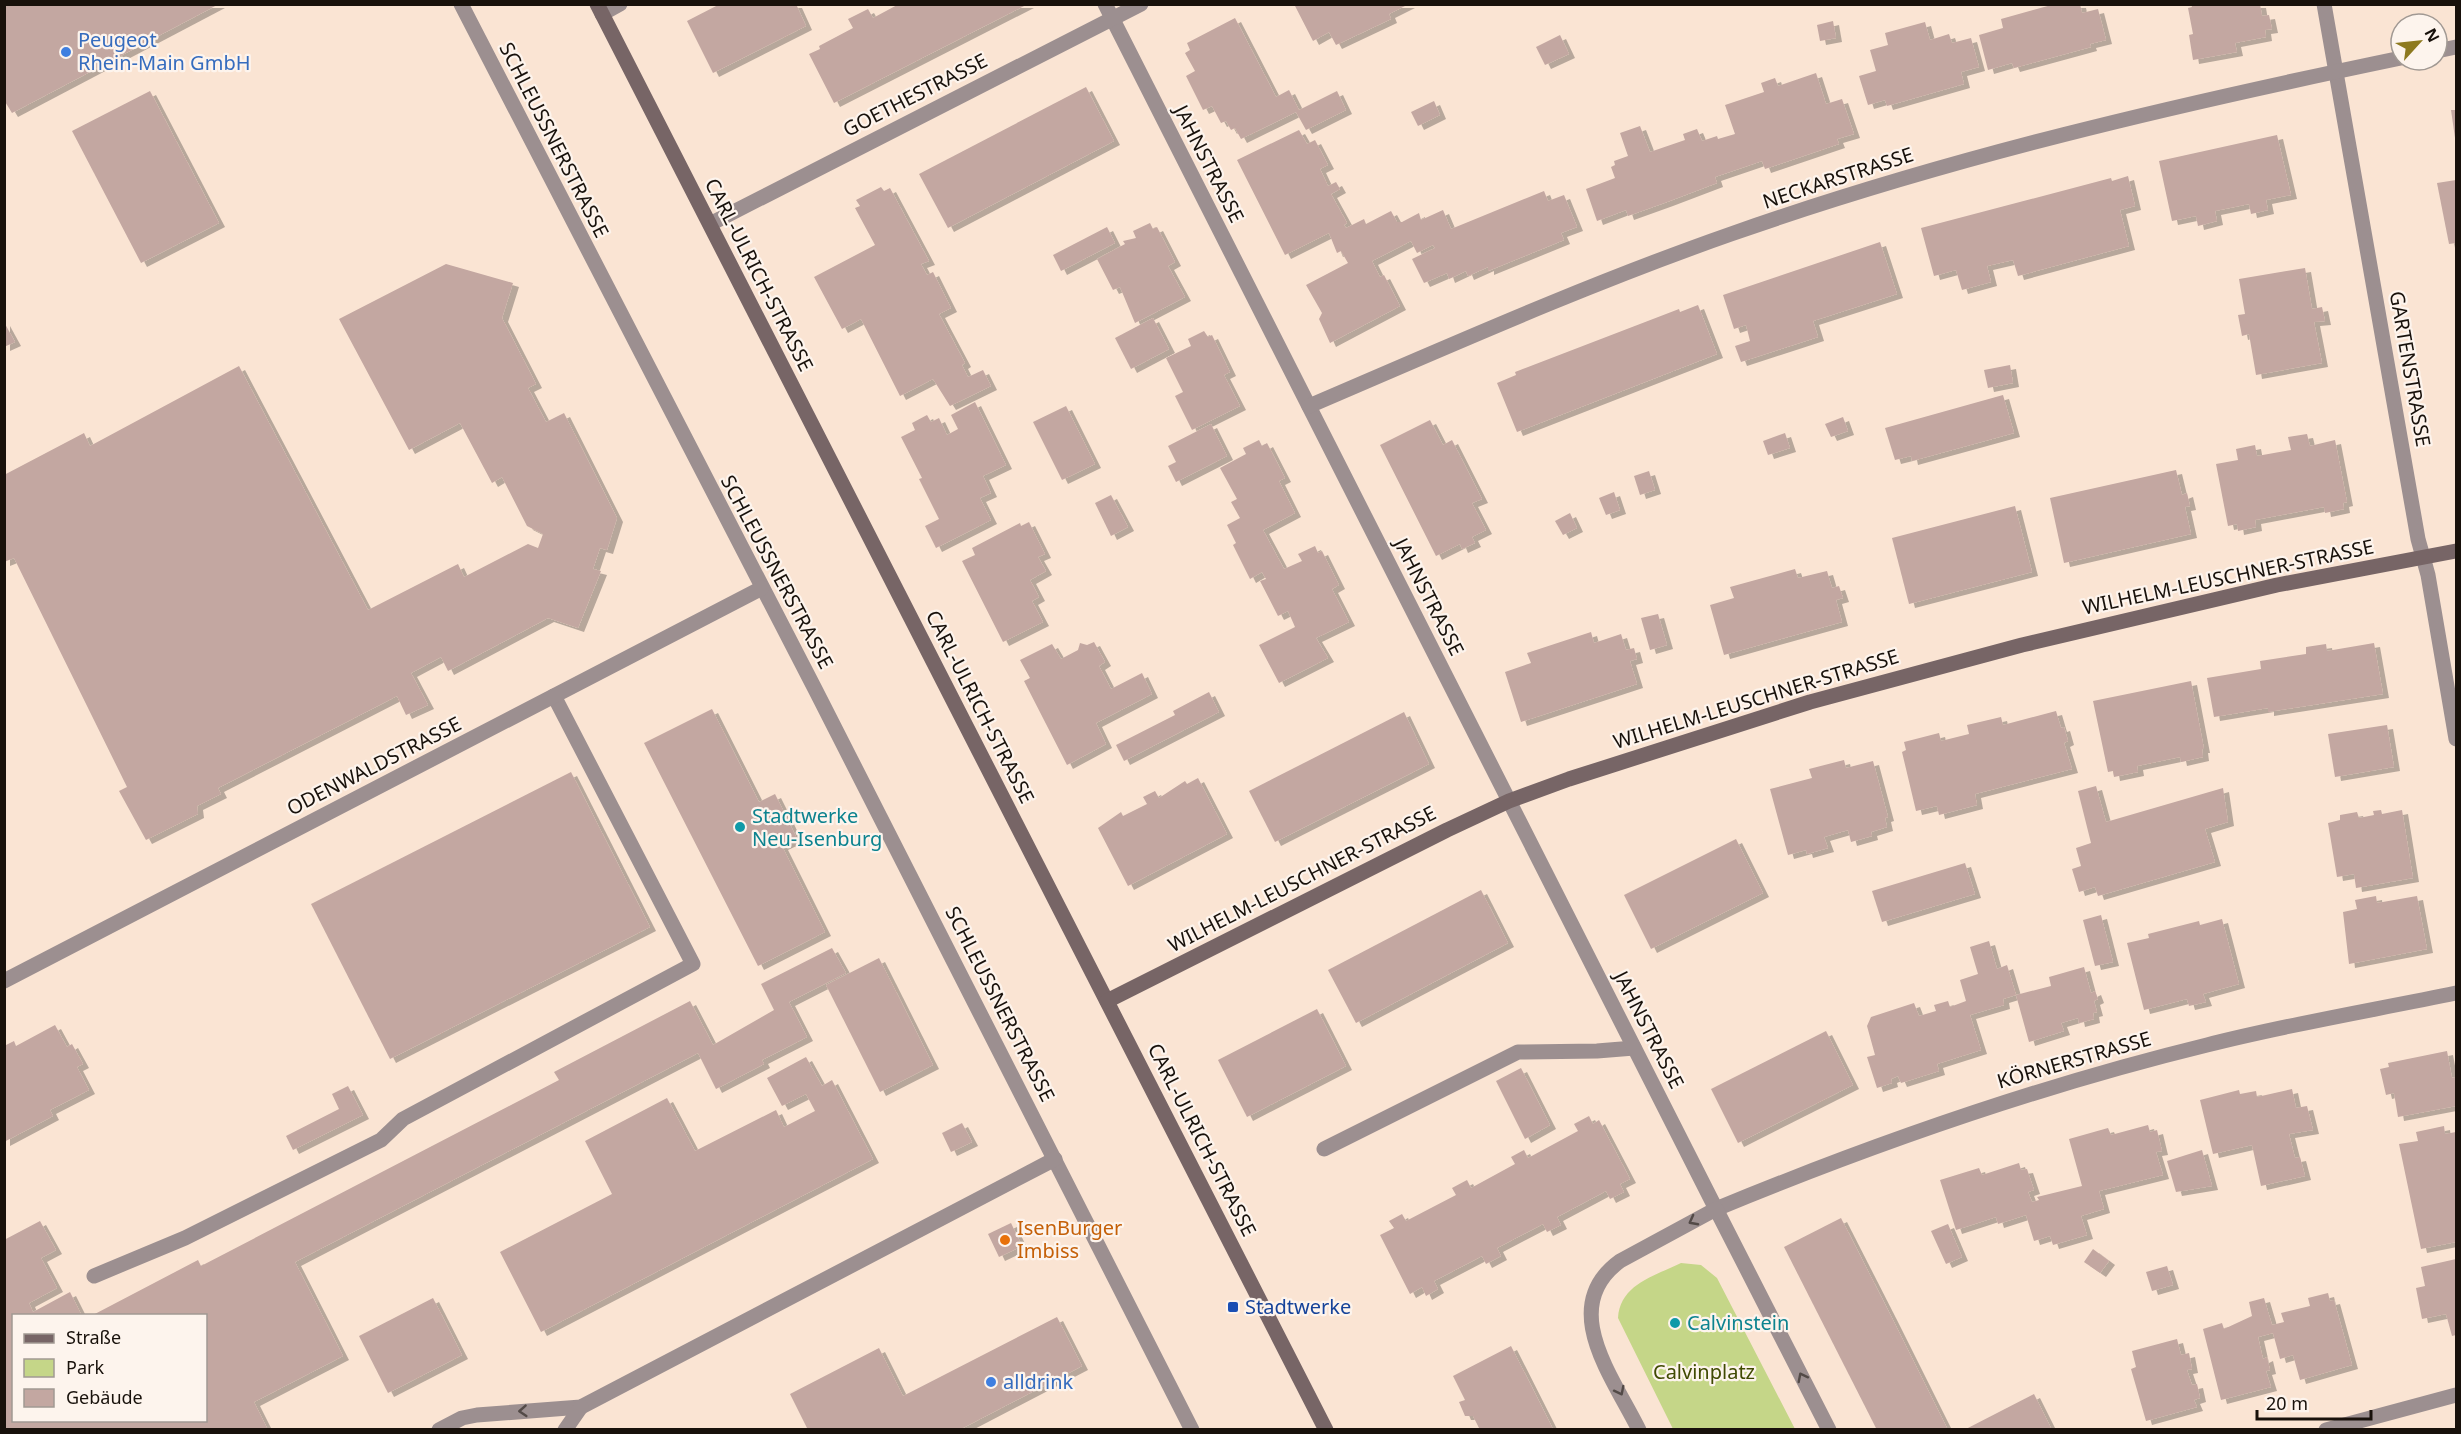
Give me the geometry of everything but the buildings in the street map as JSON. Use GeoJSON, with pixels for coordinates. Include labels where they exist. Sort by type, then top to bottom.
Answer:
{"type":"FeatureCollection","features":[{"type":"Feature","properties":{"kind":"main road","name":"CARL-ULRICH-STRASSE"},"geometry":{"type":"LineString","coordinates":[[599,9],[1326,1430]]}},
{"type":"Feature","properties":{"kind":"main road","name":"WILHELM-LEUSCHNER-STRASSE"},"geometry":{"type":"LineString","coordinates":[[1107,1001],[1509,801],[1704,735],[1923,670],[2132,617],[2277,585],[2457,551]]}},
{"type":"Feature","properties":{"kind":"street","name":"SCHLEUSSNERSTRASSE"},"geometry":{"type":"LineString","coordinates":[[461,4],[1192,1430]]}},
{"type":"Feature","properties":{"kind":"street"},"geometry":{"type":"LineString","coordinates":[[599,9],[620,4]]}},
{"type":"Feature","properties":{"kind":"street","name":"JAHNSTRASSE"},"geometry":{"type":"LineString","coordinates":[[1105,4],[1716,1209]]}},
{"type":"Feature","properties":{"kind":"street","name":"GOETHESTRASSE"},"geometry":{"type":"LineString","coordinates":[[710,224],[748,202],[1141,4]]}},
{"type":"Feature","properties":{"kind":"street","name":"GARTENSTRASSE"},"geometry":{"type":"LineString","coordinates":[[2324,4],[2457,739]]}},
{"type":"Feature","properties":{"kind":"street","name":"NECKARSTRASSE"},"geometry":{"type":"LineString","coordinates":[[1309,406],[1534,309],[1722,237],[1811,208],[2029,143],[2389,61]]}},
{"type":"Feature","properties":{"kind":"street","name":"ODENWALDSTRASSE"},"geometry":{"type":"LineString","coordinates":[[4,981],[762,588]]}},
{"type":"Feature","properties":{"kind":"street"},"geometry":{"type":"LineString","coordinates":[[94,1276],[185,1238],[381,1140],[403,1119],[693,964],[554,696]]}},
{"type":"Feature","properties":{"kind":"street","name":"KÖRNERSTRASSE"},"geometry":{"type":"LineString","coordinates":[[1716,1209],[1855,1153],[1941,1122],[2078,1080],[2209,1044],[2457,993]]}},
{"type":"Feature","properties":{"kind":"street"},"geometry":{"type":"LineString","coordinates":[[1324,1149],[1518,1052],[1597,1052],[1634,1047]]}},
{"type":"Feature","properties":{"kind":"street"},"geometry":{"type":"LineString","coordinates":[[439,1430],[462,1418],[477,1415],[581,1407],[1055,1159]]}},
{"type":"Feature","properties":{"kind":"street"},"geometry":{"type":"LineString","coordinates":[[1639,1430],[1600,1353],[1590,1325],[1590,1303],[1606,1271],[1620,1261],[1716,1209],[1829,1430]]}},
{"type":"Feature","properties":{"kind":"street"},"geometry":{"type":"LineString","coordinates":[[2326,1430],[2457,1395]]}},
{"type":"Feature","properties":{"kind":"street"},"geometry":{"type":"LineString","coordinates":[[565,1430],[581,1407]]}},
{"type":"Feature","properties":{"kind":"green space","name":"Calvinplatz"},"geometry":{"type":"Polygon","coordinates":[[[1681,1263],[1701,1265],[1717,1278],[1795,1429],[1673,1429],[1618,1318],[1620,1306],[1632,1289],[1650,1277],[1681,1263]]]}},
{"type":"Feature","properties":{"kind":"place","name":"Peugeot Rhein-Main GmbH"},"geometry":{"type":"Point","coordinates":[66,52]}},
{"type":"Feature","properties":{"kind":"place","name":"Stadtwerke Neu-Isenburg"},"geometry":{"type":"Point","coordinates":[740,827]}},
{"type":"Feature","properties":{"kind":"place","name":"IsenBurger Imbiss"},"geometry":{"type":"Point","coordinates":[1005,1240]}},
{"type":"Feature","properties":{"kind":"place","name":"Stadtwerke"},"geometry":{"type":"Point","coordinates":[1233,1307]}},
{"type":"Feature","properties":{"kind":"place","name":"Calvinstein"},"geometry":{"type":"Point","coordinates":[1675,1323]}},
{"type":"Feature","properties":{"kind":"place","name":"alldrink"},"geometry":{"type":"Point","coordinates":[991,1382]}}]}
